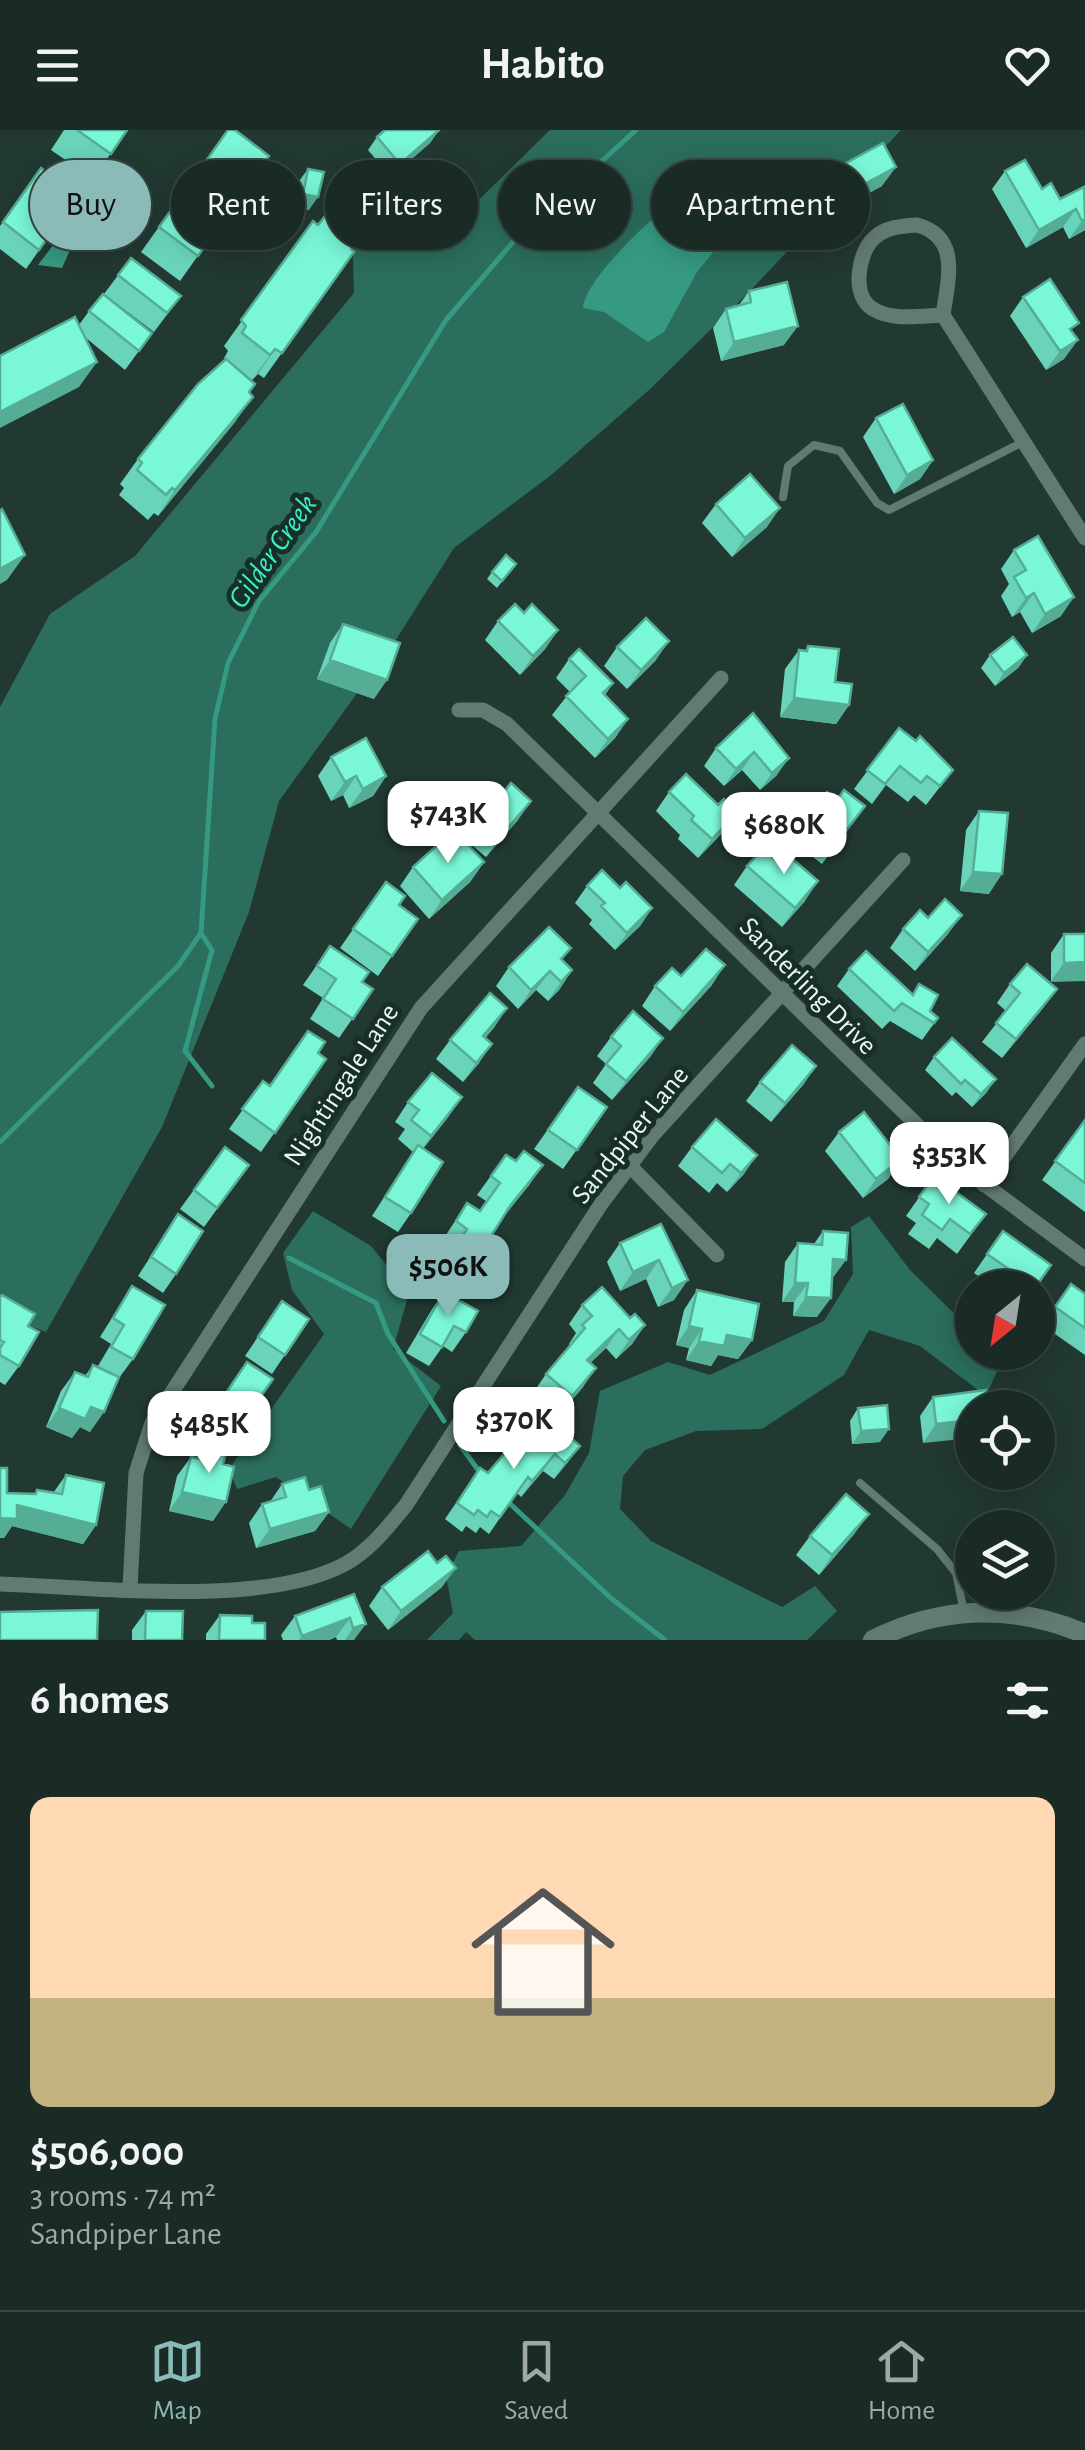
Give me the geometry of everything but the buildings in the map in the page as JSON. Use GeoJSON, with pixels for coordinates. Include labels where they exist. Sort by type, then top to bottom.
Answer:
{"type":"FeatureCollection","features":[{"type":"Feature","properties":{"kind":"street"},"geometry":{"type":"LineString","coordinates":[[943,315],[887,314],[868,305],[860,268],[872,240],[898,226],[917,225],[941,238],[950,263],[943,315],[1085,538]]}},
{"type":"Feature","properties":{"kind":"street","name":"Nightingale Lane"},"geometry":{"type":"LineString","coordinates":[[130,1588],[136,1472],[160,1407],[420,1008],[721,678]]}},
{"type":"Feature","properties":{"kind":"street","name":"Sanderling Drive"},"geometry":{"type":"LineString","coordinates":[[459,710],[483,710],[507,724],[933,1142],[1085,1260]]}},
{"type":"Feature","properties":{"kind":"street","name":"Sandpiper Lane"},"geometry":{"type":"LineString","coordinates":[[0,1584],[274,1588],[325,1574],[368,1548],[406,1505],[630,1166],[671,1114],[903,860]]}},
{"type":"Feature","properties":{"kind":"street"},"geometry":{"type":"LineString","coordinates":[[984,1185],[1085,1044]]}},
{"type":"Feature","properties":{"kind":"street"},"geometry":{"type":"LineString","coordinates":[[630,1166],[717,1255]]}},
{"type":"Feature","properties":{"kind":"street"},"geometry":{"type":"LineString","coordinates":[[873,1640],[921,1620],[964,1612],[1027,1615],[1085,1634]]}},
{"type":"Feature","properties":{"kind":"lane"},"geometry":{"type":"LineString","coordinates":[[782,497],[788,466],[814,445],[840,451],[878,503],[889,510],[1022,442]]}},
{"type":"Feature","properties":{"kind":"lane"},"geometry":{"type":"LineString","coordinates":[[860,1483],[937,1550],[956,1573],[964,1612]]}},
{"type":"Feature","properties":{"kind":"shaded area"},"geometry":{"type":"Polygon","coordinates":[[[550,130],[901,130],[870,163],[870,160],[651,160],[651,250],[788,250],[649,390],[550,476],[454,548],[397,638],[279,801],[249,912],[162,1127],[46,1332],[0,1314],[0,707],[50,614],[135,556],[354,293],[353,250],[478,250],[478,201],[498,181],[498,250],[631,250],[631,160],[519,160],[550,130]]]}},
{"type":"Feature","properties":{"kind":"shaded area"},"geometry":{"type":"Polygon","coordinates":[[[651,220],[651,250],[715,250],[697,272],[664,332],[648,342],[604,312],[583,308],[598,277],[621,250],[631,250],[631,240],[651,220]]]}},
{"type":"Feature","properties":{"kind":"shaded area"},"geometry":{"type":"Polygon","coordinates":[[[49,250],[70,250],[62,268],[38,265],[49,250]]]}},
{"type":"Feature","properties":{"kind":"shaded area"},"geometry":{"type":"Polygon","coordinates":[[[313,1211],[371,1246],[409,1293],[393,1349],[441,1386],[351,1529],[276,1477],[237,1489],[229,1469],[324,1334],[292,1290],[283,1253],[313,1211]]]}},
{"type":"Feature","properties":{"kind":"shaded area"},"geometry":{"type":"Polygon","coordinates":[[[869,1216],[910,1270],[955,1314],[955,1370],[998,1370],[989,1390],[978,1390],[920,1346],[869,1330],[844,1375],[762,1429],[696,1431],[645,1450],[623,1476],[620,1509],[651,1541],[782,1607],[815,1586],[837,1611],[807,1640],[475,1640],[466,1632],[459,1640],[427,1640],[453,1613],[446,1576],[459,1551],[521,1546],[565,1495],[589,1453],[600,1391],[668,1362],[710,1375],[824,1321],[853,1274],[851,1227],[869,1216]]]}},
{"type":"Feature","properties":{"kind":"waterway","name":"Gilder Creek"},"geometry":{"type":"LineString","coordinates":[[0,1142],[178,966],[201,933],[215,719],[228,663],[259,601],[316,532],[446,320],[513,242],[636,130]]}},
{"type":"Feature","properties":{"kind":"waterway"},"geometry":{"type":"LineString","coordinates":[[201,933],[212,950],[185,1051],[212,1086]]}},
{"type":"Feature","properties":{"kind":"waterway"},"geometry":{"type":"LineString","coordinates":[[289,1258],[376,1303],[388,1334],[444,1421]]}},
{"type":"Feature","properties":{"kind":"waterway"},"geometry":{"type":"LineString","coordinates":[[460,1445],[481,1474]]}},
{"type":"Feature","properties":{"kind":"waterway"},"geometry":{"type":"LineString","coordinates":[[506,1500],[612,1599],[665,1640]]}}]}
